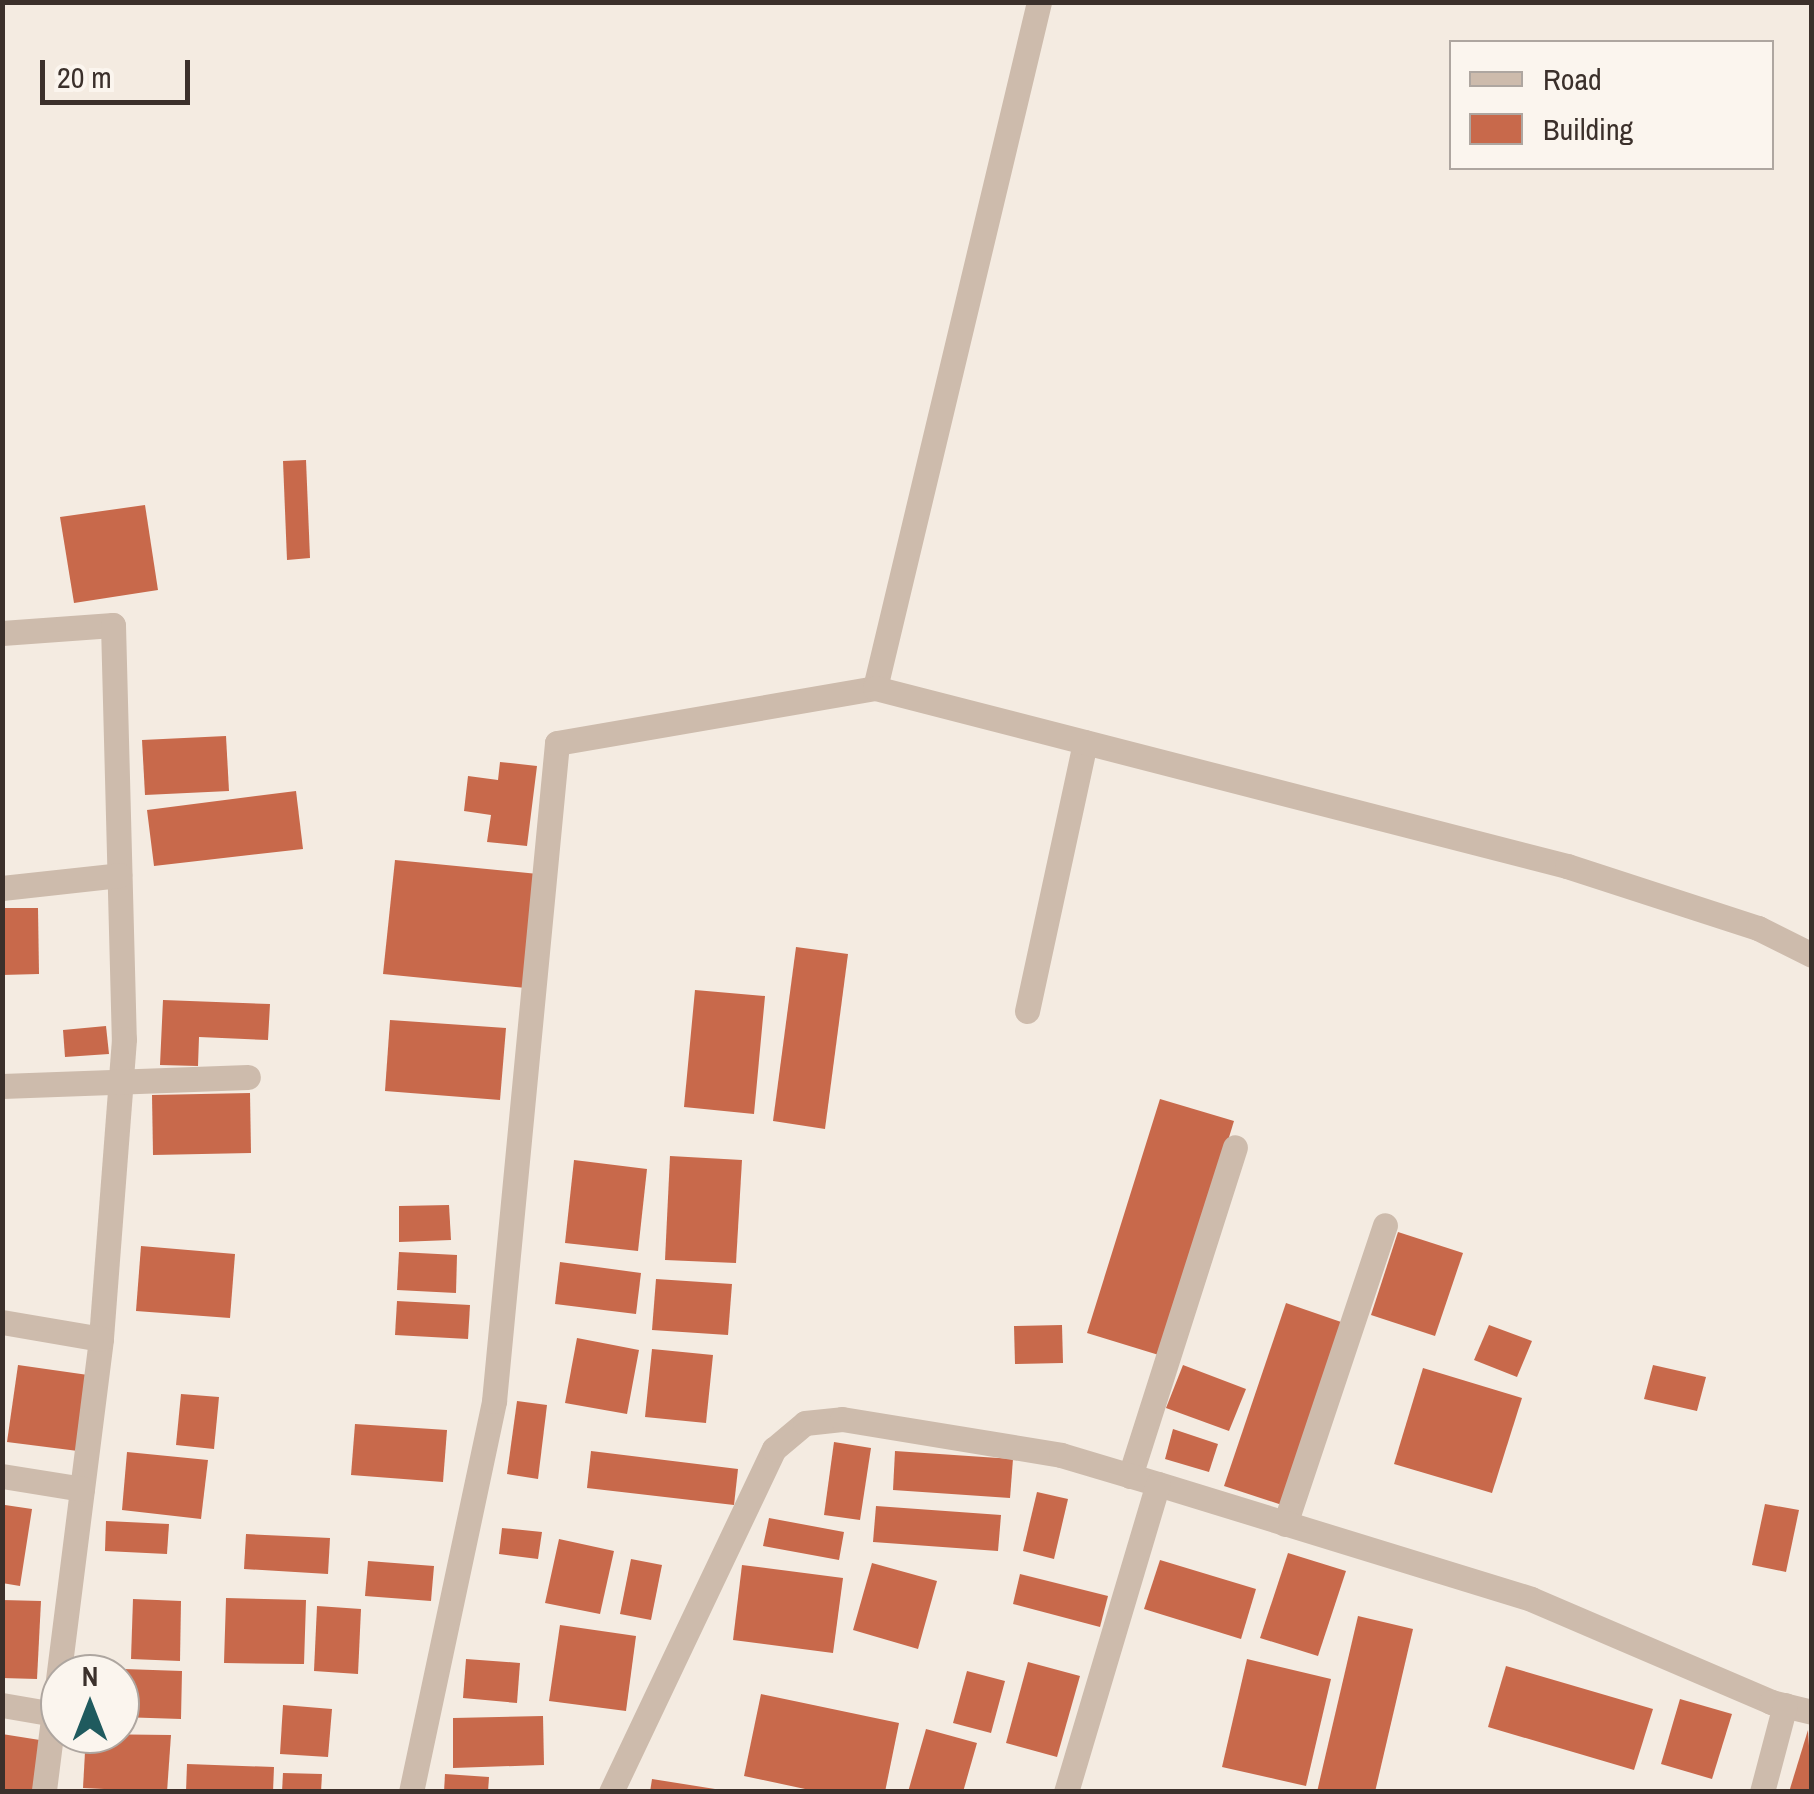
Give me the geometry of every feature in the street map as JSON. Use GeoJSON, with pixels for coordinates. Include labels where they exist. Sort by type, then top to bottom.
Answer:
{"type":"FeatureCollection","features":[{"type":"Feature","properties":{"kind":"street"},"geometry":{"type":"LineString","coordinates":[[875,688],[1038,2]]}},
{"type":"Feature","properties":{"kind":"street"},"geometry":{"type":"LineString","coordinates":[[2,633],[113,626],[121,1080],[101,1339],[62,1654]]}},
{"type":"Feature","properties":{"kind":"street"},"geometry":{"type":"LineString","coordinates":[[411,1792],[494,1401],[557,743],[875,688],[1567,866],[1758,928],[1812,955]]}},
{"type":"Feature","properties":{"kind":"street"},"geometry":{"type":"LineString","coordinates":[[1027,1011],[1085,742]]}},
{"type":"Feature","properties":{"kind":"street"},"geometry":{"type":"LineString","coordinates":[[2,888],[119,876]]}},
{"type":"Feature","properties":{"kind":"street"},"geometry":{"type":"LineString","coordinates":[[2,1086],[248,1077]]}},
{"type":"Feature","properties":{"kind":"street"},"geometry":{"type":"LineString","coordinates":[[1130,1476],[1235,1147]]}},
{"type":"Feature","properties":{"kind":"street"},"geometry":{"type":"LineString","coordinates":[[1285,1524],[1384,1224]]}},
{"type":"Feature","properties":{"kind":"street"},"geometry":{"type":"LineString","coordinates":[[2,1322],[101,1339]]}},
{"type":"Feature","properties":{"kind":"street"},"geometry":{"type":"LineString","coordinates":[[611,1792],[774,1449],[804,1423],[842,1420],[1025,1449],[1158,1484],[1531,1599],[1785,1705],[1812,1712]]}},
{"type":"Feature","properties":{"kind":"street"},"geometry":{"type":"LineString","coordinates":[[2,1476],[82,1490]]}},
{"type":"Feature","properties":{"kind":"street"},"geometry":{"type":"LineString","coordinates":[[1066,1792],[1158,1484]]}},
{"type":"Feature","properties":{"kind":"street"},"geometry":{"type":"LineString","coordinates":[[2,1704],[40,1711]]}},
{"type":"Feature","properties":{"kind":"street"},"geometry":{"type":"LineString","coordinates":[[1762,1792],[1785,1705]]}},
{"type":"Feature","properties":{"kind":"street"},"geometry":{"type":"LineString","coordinates":[[44,1792],[49,1754]]}},
{"type":"Feature","properties":{"kind":"building"},"geometry":{"type":"Polygon","coordinates":[[[306,460],[310,558],[287,560],[283,461],[306,460]]]}},
{"type":"Feature","properties":{"kind":"building"},"geometry":{"type":"Polygon","coordinates":[[[145,505],[158,590],[74,603],[60,517],[145,505]]]}},
{"type":"Feature","properties":{"kind":"building"},"geometry":{"type":"Polygon","coordinates":[[[226,736],[229,791],[145,795],[142,740],[226,736]]]}},
{"type":"Feature","properties":{"kind":"building"},"geometry":{"type":"Polygon","coordinates":[[[500,762],[537,766],[527,846],[487,842],[491,815],[464,811],[468,776],[498,780],[500,762]]]}},
{"type":"Feature","properties":{"kind":"building"},"geometry":{"type":"Polygon","coordinates":[[[296,791],[303,849],[154,866],[147,810],[296,791]]]}},
{"type":"Feature","properties":{"kind":"building"},"geometry":{"type":"Polygon","coordinates":[[[395,860],[538,874],[526,988],[383,974],[395,860]]]}},
{"type":"Feature","properties":{"kind":"building"},"geometry":{"type":"Polygon","coordinates":[[[2,908],[38,908],[39,974],[2,975],[2,908]]]}},
{"type":"Feature","properties":{"kind":"building"},"geometry":{"type":"Polygon","coordinates":[[[796,947],[848,954],[825,1129],[773,1121],[796,947]]]}},
{"type":"Feature","properties":{"kind":"building"},"geometry":{"type":"Polygon","coordinates":[[[695,990],[765,996],[754,1114],[684,1107],[695,990]]]}},
{"type":"Feature","properties":{"kind":"building"},"geometry":{"type":"Polygon","coordinates":[[[163,1000],[270,1004],[268,1040],[199,1037],[198,1066],[160,1065],[163,1000]]]}},
{"type":"Feature","properties":{"kind":"building"},"geometry":{"type":"Polygon","coordinates":[[[390,1020],[506,1028],[500,1100],[385,1091],[390,1020]]]}},
{"type":"Feature","properties":{"kind":"building"},"geometry":{"type":"Polygon","coordinates":[[[106,1026],[109,1054],[65,1057],[63,1030],[106,1026]]]}},
{"type":"Feature","properties":{"kind":"building"},"geometry":{"type":"Polygon","coordinates":[[[250,1093],[251,1153],[153,1155],[152,1095],[250,1093]]]}},
{"type":"Feature","properties":{"kind":"building"},"geometry":{"type":"Polygon","coordinates":[[[1160,1099],[1234,1121],[1162,1356],[1087,1333],[1160,1099]]]}},
{"type":"Feature","properties":{"kind":"building"},"geometry":{"type":"Polygon","coordinates":[[[670,1156],[742,1160],[736,1263],[665,1260],[670,1156]]]}},
{"type":"Feature","properties":{"kind":"building"},"geometry":{"type":"Polygon","coordinates":[[[574,1160],[647,1169],[638,1251],[565,1243],[574,1160]]]}},
{"type":"Feature","properties":{"kind":"building"},"geometry":{"type":"Polygon","coordinates":[[[449,1205],[451,1240],[399,1242],[399,1206],[449,1205]]]}},
{"type":"Feature","properties":{"kind":"building"},"geometry":{"type":"Polygon","coordinates":[[[1398,1232],[1463,1253],[1435,1336],[1371,1315],[1398,1232]]]}},
{"type":"Feature","properties":{"kind":"building"},"geometry":{"type":"Polygon","coordinates":[[[141,1246],[235,1254],[230,1318],[136,1311],[141,1246]]]}},
{"type":"Feature","properties":{"kind":"building"},"geometry":{"type":"Polygon","coordinates":[[[399,1252],[457,1255],[456,1293],[397,1290],[399,1252]]]}},
{"type":"Feature","properties":{"kind":"building"},"geometry":{"type":"Polygon","coordinates":[[[560,1262],[641,1273],[636,1314],[555,1304],[560,1262]]]}},
{"type":"Feature","properties":{"kind":"building"},"geometry":{"type":"Polygon","coordinates":[[[656,1279],[732,1284],[728,1335],[652,1330],[656,1279]]]}},
{"type":"Feature","properties":{"kind":"building"},"geometry":{"type":"Polygon","coordinates":[[[397,1301],[470,1305],[468,1339],[395,1335],[397,1301]]]}},
{"type":"Feature","properties":{"kind":"building"},"geometry":{"type":"Polygon","coordinates":[[[1286,1303],[1344,1323],[1282,1505],[1224,1486],[1286,1303]]]}},
{"type":"Feature","properties":{"kind":"building"},"geometry":{"type":"Polygon","coordinates":[[[1062,1325],[1063,1363],[1015,1364],[1014,1326],[1062,1325]]]}},
{"type":"Feature","properties":{"kind":"building"},"geometry":{"type":"Polygon","coordinates":[[[1489,1325],[1532,1341],[1517,1377],[1474,1360],[1489,1325]]]}},
{"type":"Feature","properties":{"kind":"building"},"geometry":{"type":"Polygon","coordinates":[[[577,1338],[639,1350],[627,1414],[565,1403],[577,1338]]]}},
{"type":"Feature","properties":{"kind":"building"},"geometry":{"type":"Polygon","coordinates":[[[652,1349],[713,1355],[706,1423],[645,1417],[652,1349]]]}},
{"type":"Feature","properties":{"kind":"building"},"geometry":{"type":"Polygon","coordinates":[[[18,1365],[88,1375],[78,1451],[7,1442],[18,1365]]]}},
{"type":"Feature","properties":{"kind":"building"},"geometry":{"type":"Polygon","coordinates":[[[1183,1365],[1246,1389],[1229,1431],[1166,1408],[1183,1365]]]}},
{"type":"Feature","properties":{"kind":"building"},"geometry":{"type":"Polygon","coordinates":[[[1653,1365],[1706,1377],[1697,1411],[1644,1399],[1653,1365]]]}},
{"type":"Feature","properties":{"kind":"building"},"geometry":{"type":"Polygon","coordinates":[[[1423,1368],[1522,1398],[1492,1493],[1394,1464],[1423,1368]]]}},
{"type":"Feature","properties":{"kind":"building"},"geometry":{"type":"Polygon","coordinates":[[[181,1394],[219,1397],[214,1449],[176,1445],[181,1394]]]}},
{"type":"Feature","properties":{"kind":"building"},"geometry":{"type":"Polygon","coordinates":[[[517,1401],[547,1405],[538,1479],[507,1474],[517,1401]]]}},
{"type":"Feature","properties":{"kind":"building"},"geometry":{"type":"Polygon","coordinates":[[[355,1424],[447,1430],[443,1482],[351,1475],[355,1424]]]}},
{"type":"Feature","properties":{"kind":"building"},"geometry":{"type":"Polygon","coordinates":[[[1173,1429],[1218,1444],[1209,1472],[1165,1459],[1173,1429]]]}},
{"type":"Feature","properties":{"kind":"building"},"geometry":{"type":"Polygon","coordinates":[[[834,1442],[871,1448],[860,1520],[824,1515],[834,1442]]]}},
{"type":"Feature","properties":{"kind":"building"},"geometry":{"type":"Polygon","coordinates":[[[591,1451],[738,1469],[734,1505],[587,1488],[591,1451]]]}},
{"type":"Feature","properties":{"kind":"building"},"geometry":{"type":"Polygon","coordinates":[[[895,1451],[1013,1459],[1010,1498],[893,1490],[895,1451]]]}},
{"type":"Feature","properties":{"kind":"building"},"geometry":{"type":"Polygon","coordinates":[[[127,1452],[208,1460],[201,1519],[122,1510],[127,1452]]]}},
{"type":"Feature","properties":{"kind":"building"},"geometry":{"type":"Polygon","coordinates":[[[1037,1492],[1068,1499],[1054,1559],[1023,1551],[1037,1492]]]}},
{"type":"Feature","properties":{"kind":"building"},"geometry":{"type":"Polygon","coordinates":[[[1765,1504],[1799,1510],[1786,1572],[1752,1565],[1765,1504]]]}},
{"type":"Feature","properties":{"kind":"building"},"geometry":{"type":"Polygon","coordinates":[[[5,1505],[32,1509],[20,1586],[2,1583],[5,1505]]]}},
{"type":"Feature","properties":{"kind":"building"},"geometry":{"type":"Polygon","coordinates":[[[876,1506],[1001,1515],[998,1551],[873,1542],[876,1506]]]}},
{"type":"Feature","properties":{"kind":"building"},"geometry":{"type":"Polygon","coordinates":[[[769,1518],[844,1532],[839,1560],[763,1546],[769,1518]]]}},
{"type":"Feature","properties":{"kind":"building"},"geometry":{"type":"Polygon","coordinates":[[[106,1521],[169,1524],[167,1554],[105,1551],[106,1521]]]}},
{"type":"Feature","properties":{"kind":"building"},"geometry":{"type":"Polygon","coordinates":[[[502,1528],[542,1532],[538,1559],[499,1554],[502,1528]]]}},
{"type":"Feature","properties":{"kind":"building"},"geometry":{"type":"Polygon","coordinates":[[[246,1534],[330,1538],[328,1574],[244,1569],[246,1534]]]}},
{"type":"Feature","properties":{"kind":"building"},"geometry":{"type":"Polygon","coordinates":[[[559,1539],[614,1551],[600,1614],[545,1603],[559,1539]]]}},
{"type":"Feature","properties":{"kind":"building"},"geometry":{"type":"Polygon","coordinates":[[[1288,1553],[1346,1571],[1318,1656],[1260,1638],[1288,1553]]]}},
{"type":"Feature","properties":{"kind":"building"},"geometry":{"type":"Polygon","coordinates":[[[631,1559],[662,1565],[651,1620],[620,1614],[631,1559]]]}},
{"type":"Feature","properties":{"kind":"building"},"geometry":{"type":"Polygon","coordinates":[[[1160,1560],[1256,1589],[1241,1639],[1144,1609],[1160,1560]]]}},
{"type":"Feature","properties":{"kind":"building"},"geometry":{"type":"Polygon","coordinates":[[[368,1561],[434,1566],[431,1601],[365,1596],[368,1561]]]}},
{"type":"Feature","properties":{"kind":"building"},"geometry":{"type":"Polygon","coordinates":[[[872,1563],[937,1581],[918,1649],[853,1630],[872,1563]]]}},
{"type":"Feature","properties":{"kind":"building"},"geometry":{"type":"Polygon","coordinates":[[[742,1565],[843,1578],[833,1653],[733,1640],[742,1565]]]}},
{"type":"Feature","properties":{"kind":"building"},"geometry":{"type":"Polygon","coordinates":[[[1020,1574],[1108,1596],[1100,1627],[1013,1604],[1020,1574]]]}},
{"type":"Feature","properties":{"kind":"building"},"geometry":{"type":"Polygon","coordinates":[[[226,1598],[306,1600],[304,1664],[224,1663],[226,1598]]]}},
{"type":"Feature","properties":{"kind":"building"},"geometry":{"type":"Polygon","coordinates":[[[133,1599],[181,1601],[180,1661],[140,1659],[140,1654],[131,1654],[133,1599]]]}},
{"type":"Feature","properties":{"kind":"building"},"geometry":{"type":"Polygon","coordinates":[[[2,1600],[41,1601],[37,1679],[2,1678],[2,1600]]]}},
{"type":"Feature","properties":{"kind":"building"},"geometry":{"type":"Polygon","coordinates":[[[317,1606],[361,1609],[358,1674],[314,1671],[317,1606]]]}},
{"type":"Feature","properties":{"kind":"building"},"geometry":{"type":"Polygon","coordinates":[[[1358,1616],[1413,1629],[1375,1792],[1317,1792],[1358,1616]]]}},
{"type":"Feature","properties":{"kind":"building"},"geometry":{"type":"Polygon","coordinates":[[[560,1625],[636,1636],[626,1711],[549,1701],[560,1625]]]}},
{"type":"Feature","properties":{"kind":"building"},"geometry":{"type":"Polygon","coordinates":[[[466,1659],[520,1663],[517,1703],[463,1698],[466,1659]]]}},
{"type":"Feature","properties":{"kind":"building"},"geometry":{"type":"Polygon","coordinates":[[[1247,1659],[1331,1679],[1306,1786],[1222,1767],[1247,1659]]]}},
{"type":"Feature","properties":{"kind":"building"},"geometry":{"type":"Polygon","coordinates":[[[1028,1662],[1080,1676],[1057,1757],[1006,1743],[1028,1662]]]}},
{"type":"Feature","properties":{"kind":"building"},"geometry":{"type":"Polygon","coordinates":[[[1506,1666],[1653,1709],[1634,1770],[1488,1727],[1506,1666]]]}},
{"type":"Feature","properties":{"kind":"building"},"geometry":{"type":"Polygon","coordinates":[[[140,1670],[182,1671],[181,1719],[140,1718],[140,1670]]]}},
{"type":"Feature","properties":{"kind":"building"},"geometry":{"type":"Polygon","coordinates":[[[967,1671],[1005,1681],[991,1733],[953,1723],[967,1671]]]}},
{"type":"Feature","properties":{"kind":"building"},"geometry":{"type":"Polygon","coordinates":[[[761,1694],[899,1723],[885,1792],[819,1792],[744,1776],[761,1694]]]}},
{"type":"Feature","properties":{"kind":"building"},"geometry":{"type":"Polygon","coordinates":[[[1680,1699],[1732,1714],[1712,1779],[1661,1764],[1680,1699]]]}},
{"type":"Feature","properties":{"kind":"building"},"geometry":{"type":"Polygon","coordinates":[[[283,1705],[332,1709],[328,1757],[280,1754],[283,1705]]]}},
{"type":"Feature","properties":{"kind":"building"},"geometry":{"type":"Polygon","coordinates":[[[543,1716],[544,1765],[453,1768],[453,1718],[543,1716]]]}},
{"type":"Feature","properties":{"kind":"building"},"geometry":{"type":"Polygon","coordinates":[[[926,1729],[977,1743],[963,1792],[908,1792],[926,1729]]]}},
{"type":"Feature","properties":{"kind":"building"},"geometry":{"type":"Polygon","coordinates":[[[1808,1730],[1812,1792],[1789,1792],[1808,1730]]]}},
{"type":"Feature","properties":{"kind":"building"},"geometry":{"type":"Polygon","coordinates":[[[2,1734],[40,1740],[40,1754],[44,1754],[38,1792],[2,1792],[2,1734]]]}},
{"type":"Feature","properties":{"kind":"building"},"geometry":{"type":"Polygon","coordinates":[[[140,1735],[171,1735],[167,1792],[83,1788],[85,1754],[140,1754],[140,1735]]]}},
{"type":"Feature","properties":{"kind":"building"},"geometry":{"type":"Polygon","coordinates":[[[187,1764],[274,1767],[273,1792],[186,1792],[187,1764]]]}},
{"type":"Feature","properties":{"kind":"building"},"geometry":{"type":"Polygon","coordinates":[[[283,1773],[322,1774],[321,1792],[282,1792],[283,1773]]]}},
{"type":"Feature","properties":{"kind":"building"},"geometry":{"type":"Polygon","coordinates":[[[445,1774],[489,1777],[488,1792],[444,1792],[445,1774]]]}},
{"type":"Feature","properties":{"kind":"building"},"geometry":{"type":"Polygon","coordinates":[[[652,1779],[715,1789],[715,1792],[650,1792],[652,1779]]]}}]}
